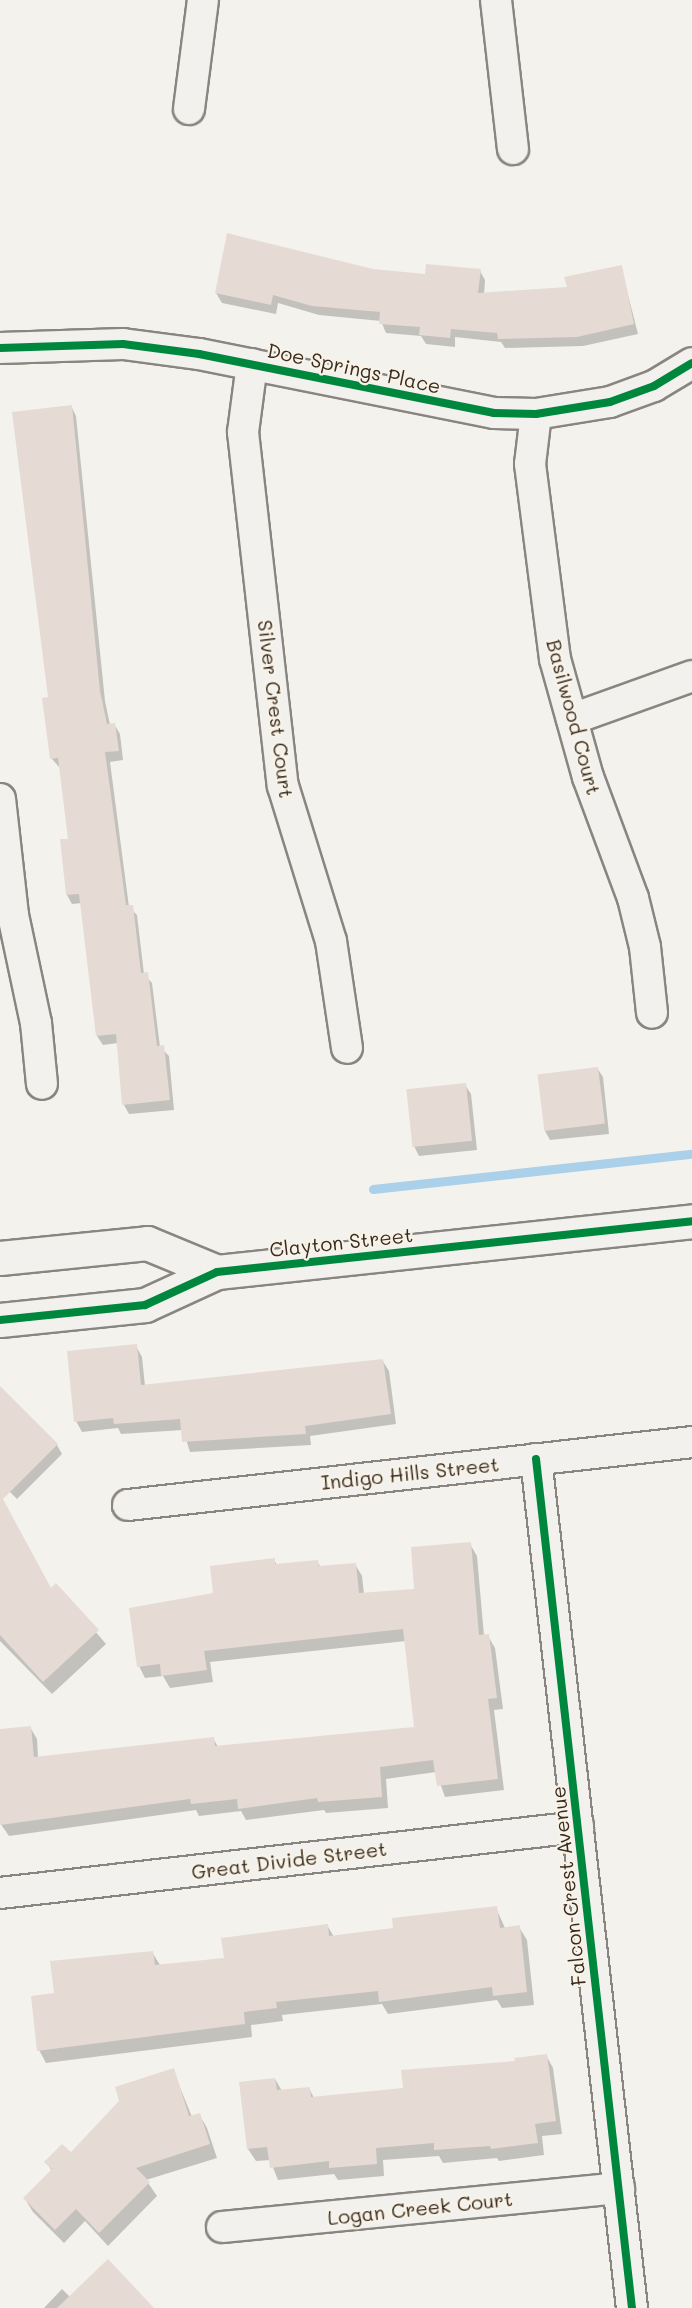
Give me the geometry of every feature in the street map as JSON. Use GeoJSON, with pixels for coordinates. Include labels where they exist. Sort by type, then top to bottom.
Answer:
{"type":"FeatureCollection","features":[{"type":"Feature","properties":{"kind":"street"},"geometry":{"type":"LineString","coordinates":[[189,109],[203,0]]}},
{"type":"Feature","properties":{"kind":"street"},"geometry":{"type":"LineString","coordinates":[[496,0],[513,149]]}},
{"type":"Feature","properties":{"kind":"street","name":"Doe Springs Place"},"geometry":{"type":"LineString","coordinates":[[0,348],[123,344],[252,364],[494,413],[536,414],[610,402],[654,386],[692,363]]}},
{"type":"Feature","properties":{"kind":"street","name":"Silver Crest Court"},"geometry":{"type":"LineString","coordinates":[[252,364],[243,432],[283,786],[331,941],[347,1048]]}},
{"type":"Feature","properties":{"kind":"street","name":"Basilwood Court"},"geometry":{"type":"LineString","coordinates":[[536,414],[530,464],[555,659],[605,828],[633,898],[645,947],[652,1013]]}},
{"type":"Feature","properties":{"kind":"street"},"geometry":{"type":"LineString","coordinates":[[572,719],[692,676]]}},
{"type":"Feature","properties":{"kind":"street"},"geometry":{"type":"LineString","coordinates":[[0,799],[13,915],[36,1023],[42,1084]]}},
{"type":"Feature","properties":{"kind":"street","name":"Clayton Street"},"geometry":{"type":"LineString","coordinates":[[0,1320],[145,1305],[217,1272],[692,1221]]}},
{"type":"Feature","properties":{"kind":"street","name":"Clayton Street"},"geometry":{"type":"LineString","coordinates":[[0,1258],[147,1243],[217,1272]]}},
{"type":"Feature","properties":{"kind":"street","name":"Indigo Hills Street"},"geometry":{"type":"LineString","coordinates":[[128,1505],[692,1442]]}},
{"type":"Feature","properties":{"kind":"street","name":"Falcon Crest Avenue"},"geometry":{"type":"LineString","coordinates":[[536,1460],[632,2308]]}},
{"type":"Feature","properties":{"kind":"street","name":"Great Divide Street"},"geometry":{"type":"LineString","coordinates":[[0,1893],[578,1827]]}},
{"type":"Feature","properties":{"kind":"street","name":"Logan Creek Court"},"geometry":{"type":"LineString","coordinates":[[222,2227],[619,2188]]}},
{"type":"Feature","properties":{"kind":"building"},"geometry":{"type":"Polygon","coordinates":[[[227,233],[373,269],[425,274],[426,264],[481,269],[478,293],[567,287],[564,277],[622,265],[634,324],[577,337],[498,339],[497,333],[451,329],[450,338],[419,335],[420,327],[379,324],[380,312],[312,306],[273,295],[271,305],[215,293],[227,233]]]}},
{"type":"Feature","properties":{"kind":"building"},"geometry":{"type":"Polygon","coordinates":[[[72,405],[100,691],[107,724],[115,723],[119,751],[105,752],[126,905],[133,905],[141,973],[148,972],[157,1046],[164,1045],[170,1100],[122,1105],[116,1034],[96,1036],[79,894],[66,895],[60,839],[68,839],[58,758],[50,759],[42,698],[48,697],[12,412],[72,405]]]}},
{"type":"Feature","properties":{"kind":"building"},"geometry":{"type":"Polygon","coordinates":[[[598,1067],[605,1124],[544,1131],[537,1074],[598,1067]]]}},
{"type":"Feature","properties":{"kind":"building"},"geometry":{"type":"Polygon","coordinates":[[[466,1083],[472,1141],[412,1147],[406,1089],[466,1083]]]}},
{"type":"Feature","properties":{"kind":"building"},"geometry":{"type":"Polygon","coordinates":[[[137,1344],[141,1385],[383,1359],[391,1414],[305,1426],[306,1434],[182,1442],[180,1419],[114,1424],[113,1418],[74,1422],[67,1351],[137,1344]]]}},
{"type":"Feature","properties":{"kind":"building"},"geometry":{"type":"Polygon","coordinates":[[[0,1386],[58,1444],[3,1499],[51,1588],[56,1583],[99,1630],[43,1682],[0,1635],[0,1386]]]}},
{"type":"Feature","properties":{"kind":"building"},"geometry":{"type":"Polygon","coordinates":[[[471,1542],[479,1635],[489,1634],[497,1698],[488,1699],[498,1779],[437,1786],[433,1760],[380,1767],[382,1797],[318,1802],[317,1798],[238,1809],[237,1799],[191,1804],[190,1799],[0,1825],[0,1729],[31,1726],[34,1757],[214,1737],[215,1746],[414,1727],[403,1629],[204,1651],[207,1670],[161,1676],[160,1664],[137,1667],[129,1608],[213,1593],[210,1566],[275,1558],[275,1564],[318,1560],[319,1566],[356,1563],[359,1593],[414,1589],[411,1547],[471,1542]]]}},
{"type":"Feature","properties":{"kind":"building"},"geometry":{"type":"Polygon","coordinates":[[[497,1906],[500,1928],[520,1925],[527,1992],[493,1996],[492,1987],[379,2002],[378,1991],[276,2002],[277,2008],[244,2012],[245,2024],[37,2051],[31,1996],[54,1993],[50,1961],[153,1951],[155,1965],[224,1958],[221,1938],[328,1924],[329,1936],[393,1928],[392,1918],[497,1906]]]}},
{"type":"Feature","properties":{"kind":"building"},"geometry":{"type":"Polygon","coordinates":[[[547,2054],[556,2121],[535,2124],[538,2143],[491,2149],[490,2146],[434,2150],[434,2143],[376,2148],[377,2164],[329,2168],[329,2161],[270,2168],[267,2147],[247,2149],[239,2082],[275,2078],[277,2090],[310,2087],[311,2097],[403,2088],[401,2070],[515,2061],[514,2058],[547,2054]]]}},
{"type":"Feature","properties":{"kind":"building"},"geometry":{"type":"Polygon","coordinates":[[[174,2068],[189,2116],[200,2113],[210,2144],[136,2168],[150,2182],[99,2233],[76,2209],[55,2230],[23,2198],[52,2169],[44,2162],[62,2144],[71,2152],[119,2101],[115,2087],[174,2068]]]}},
{"type":"Feature","properties":{"kind":"building"},"geometry":{"type":"Polygon","coordinates":[[[108,2259],[154,2308],[57,2308],[108,2259]]]}},
{"type":"Feature","properties":{"kind":"waterway"},"geometry":{"type":"LineString","coordinates":[[373,1189],[692,1154]]}},
{"type":"Feature","properties":{"kind":"cycle path"},"geometry":{"type":"LineString","coordinates":[[0,348],[123,344],[199,354],[494,413],[536,414],[610,402],[654,386],[692,363]]}},
{"type":"Feature","properties":{"kind":"cycle path"},"geometry":{"type":"LineString","coordinates":[[0,1320],[145,1305],[217,1272],[692,1221]]}},
{"type":"Feature","properties":{"kind":"cycle path"},"geometry":{"type":"LineString","coordinates":[[536,1459],[632,2308]]}}]}
